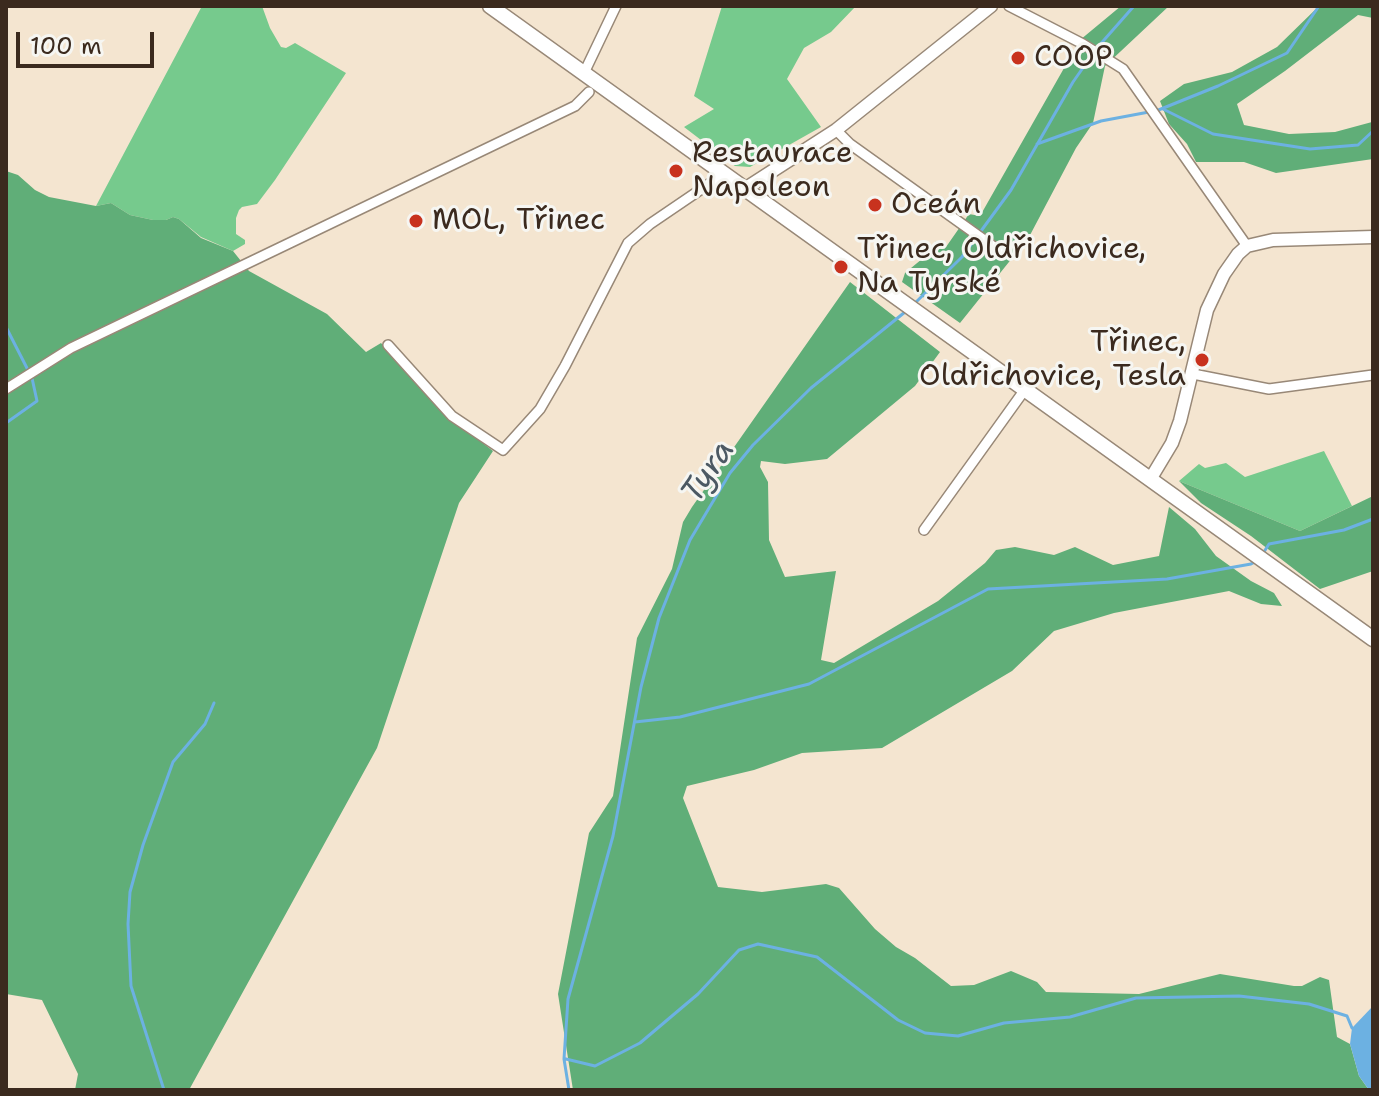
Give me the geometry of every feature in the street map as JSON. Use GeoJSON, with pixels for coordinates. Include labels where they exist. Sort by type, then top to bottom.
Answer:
{"type":"FeatureCollection","features":[{"type":"Feature","properties":{"kind":"main road"},"geometry":{"type":"LineString","coordinates":[[490,6],[1373,639]]}},
{"type":"Feature","properties":{"kind":"street"},"geometry":{"type":"LineString","coordinates":[[584,73],[616,6]]}},
{"type":"Feature","properties":{"kind":"street"},"geometry":{"type":"LineString","coordinates":[[746,188],[836,130],[991,6]]}},
{"type":"Feature","properties":{"kind":"street"},"geometry":{"type":"LineString","coordinates":[[1009,6],[1085,45],[1123,69],[1247,246]]}},
{"type":"Feature","properties":{"kind":"street"},"geometry":{"type":"LineString","coordinates":[[6,389],[71,348],[575,106],[589,92]]}},
{"type":"Feature","properties":{"kind":"street"},"geometry":{"type":"LineString","coordinates":[[836,130],[850,144],[1001,252]]}},
{"type":"Feature","properties":{"kind":"street"},"geometry":{"type":"LineString","coordinates":[[388,345],[452,416],[503,450],[540,409],[628,243],[650,224],[725,173]]}},
{"type":"Feature","properties":{"kind":"street"},"geometry":{"type":"LineString","coordinates":[[1151,478],[1172,443],[1193,374],[1207,310],[1224,274],[1238,254],[1247,246],[1273,240],[1373,237]]}},
{"type":"Feature","properties":{"kind":"street"},"geometry":{"type":"LineString","coordinates":[[1193,374],[1269,389],[1373,375]]}},
{"type":"Feature","properties":{"kind":"street"},"geometry":{"type":"LineString","coordinates":[[924,530],[1026,388]]}},
{"type":"Feature","properties":{"kind":"green space"},"geometry":{"type":"Polygon","coordinates":[[[202,6],[262,6],[281,47],[295,43],[346,73],[257,204],[239,210],[236,234],[245,240],[245,244],[233,251],[201,237],[173,217],[153,220],[130,215],[111,203],[96,206],[202,6]]]}},
{"type":"Feature","properties":{"kind":"green space"},"geometry":{"type":"Polygon","coordinates":[[[722,6],[856,6],[831,32],[804,48],[787,79],[821,127],[750,167],[735,166],[684,127],[714,109],[694,96],[722,6]]]}},
{"type":"Feature","properties":{"kind":"green space"},"geometry":{"type":"Polygon","coordinates":[[[1121,6],[1169,6],[1105,66],[1093,123],[1076,148],[1029,237],[960,323],[902,282],[905,273],[928,254],[936,241],[946,247],[969,214],[980,216],[1080,40],[1121,6]]]}},
{"type":"Feature","properties":{"kind":"green space"},"geometry":{"type":"Polygon","coordinates":[[[1319,6],[1373,6],[1373,18],[1358,15],[1237,104],[1244,125],[1289,134],[1335,132],[1372,122],[1373,117],[1373,159],[1276,173],[1244,162],[1196,162],[1187,144],[1169,124],[1160,101],[1184,84],[1232,72],[1277,47],[1319,6]]]}},
{"type":"Feature","properties":{"kind":"green space"},"geometry":{"type":"Polygon","coordinates":[[[6,171],[18,175],[49,197],[96,206],[111,203],[130,215],[153,220],[179,219],[201,238],[233,251],[249,271],[327,314],[366,352],[381,343],[443,412],[493,451],[459,503],[377,748],[189,1090],[75,1090],[78,1074],[42,1000],[6,994],[6,171]]]}},
{"type":"Feature","properties":{"kind":"green space"},"geometry":{"type":"Polygon","coordinates":[[[850,282],[940,352],[915,386],[827,459],[785,464],[761,461],[760,467],[768,482],[769,540],[785,577],[836,571],[821,660],[834,663],[938,601],[985,563],[996,550],[1015,547],[1054,555],[1075,547],[1113,565],[1159,556],[1169,507],[1195,529],[1216,556],[1274,593],[1282,606],[1261,604],[1229,591],[1114,613],[1054,631],[1012,671],[882,748],[802,753],[754,770],[687,786],[683,798],[718,887],[762,892],[826,884],[839,888],[875,929],[951,986],[974,985],[1011,971],[1037,982],[1046,992],[1139,994],[1220,974],[1294,986],[1302,986],[1320,977],[1329,980],[1337,1037],[1350,1044],[1359,1076],[1369,1090],[573,1090],[558,994],[589,833],[613,796],[637,638],[672,569],[683,522],[850,282]]]}},
{"type":"Feature","properties":{"kind":"green space"},"geometry":{"type":"Polygon","coordinates":[[[1324,451],[1352,506],[1300,531],[1179,481],[1199,464],[1205,468],[1226,463],[1245,477],[1324,451]]]}},
{"type":"Feature","properties":{"kind":"green space"},"geometry":{"type":"Polygon","coordinates":[[[1179,481],[1300,531],[1373,496],[1373,571],[1320,589],[1251,536],[1201,503],[1179,481]]]}},
{"type":"Feature","properties":{"kind":"water"},"geometry":{"type":"Polygon","coordinates":[[[1373,1006],[1373,1090],[1369,1090],[1359,1076],[1350,1044],[1352,1028],[1373,1006]]]}},
{"type":"Feature","properties":{"kind":"waterway","name":"Tyra"},"geometry":{"type":"LineString","coordinates":[[1097,48],[1134,6]]}},
{"type":"Feature","properties":{"kind":"waterway"},"geometry":{"type":"LineString","coordinates":[[1156,111],[1287,53],[1319,6]]}},
{"type":"Feature","properties":{"kind":"waterway","name":"Tyra"},"geometry":{"type":"LineString","coordinates":[[914,304],[962,257],[1011,190],[1073,82],[1092,55]]}},
{"type":"Feature","properties":{"kind":"waterway"},"geometry":{"type":"LineString","coordinates":[[1163,109],[1213,134],[1310,149],[1358,145],[1373,131]]}},
{"type":"Feature","properties":{"kind":"waterway"},"geometry":{"type":"LineString","coordinates":[[1037,144],[1101,121],[1149,112]]}},
{"type":"Feature","properties":{"kind":"waterway","name":"Tyra"},"geometry":{"type":"LineString","coordinates":[[569,1090],[564,1059],[568,999],[613,836],[641,687],[659,618],[690,540],[730,473],[753,445],[811,388],[905,312]]}},
{"type":"Feature","properties":{"kind":"waterway"},"geometry":{"type":"LineString","coordinates":[[6,327],[32,378],[37,401],[6,423]]}},
{"type":"Feature","properties":{"kind":"waterway"},"geometry":{"type":"LineString","coordinates":[[1262,555],[1269,544],[1344,530],[1373,519]]}},
{"type":"Feature","properties":{"kind":"waterway"},"geometry":{"type":"LineString","coordinates":[[635,722],[680,717],[809,684],[988,589],[1167,579],[1257,561]]}},
{"type":"Feature","properties":{"kind":"waterway"},"geometry":{"type":"LineString","coordinates":[[164,1090],[131,986],[130,892],[143,845],[173,762],[205,724],[214,703]]}},
{"type":"Feature","properties":{"kind":"waterway"},"geometry":{"type":"LineString","coordinates":[[566,1059],[595,1066],[640,1043],[698,994],[739,950],[758,944],[817,957],[898,1020],[925,1033],[958,1036],[1004,1023],[1070,1017],[1136,998],[1239,996],[1309,1004],[1347,1016],[1352,1028]]}},
{"type":"Feature","properties":{"kind":"place","name":"COOP"},"geometry":{"type":"Point","coordinates":[1018,58]}},
{"type":"Feature","properties":{"kind":"place","name":"Restaurace Napoleon"},"geometry":{"type":"Point","coordinates":[676,171]}},
{"type":"Feature","properties":{"kind":"place","name":"Oceán"},"geometry":{"type":"Point","coordinates":[875,205]}},
{"type":"Feature","properties":{"kind":"place","name":"MOL, Třinec"},"geometry":{"type":"Point","coordinates":[416,221]}},
{"type":"Feature","properties":{"kind":"place","name":"Třinec, Oldřichovice, Na Tyrské"},"geometry":{"type":"Point","coordinates":[841,267]}},
{"type":"Feature","properties":{"kind":"place","name":"Třinec, Oldřichovice, Tesla"},"geometry":{"type":"Point","coordinates":[1202,360]}}]}
